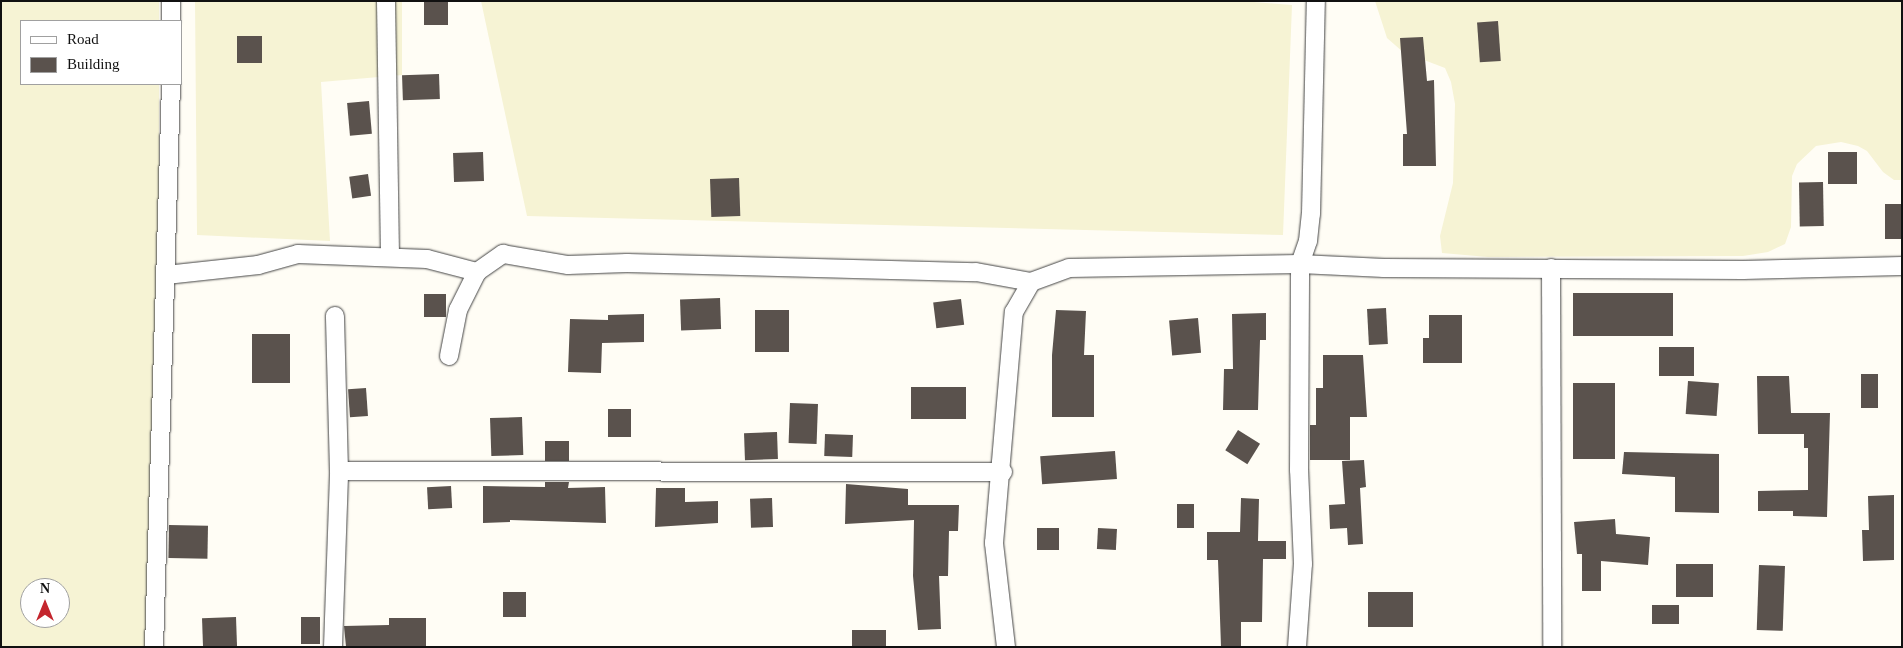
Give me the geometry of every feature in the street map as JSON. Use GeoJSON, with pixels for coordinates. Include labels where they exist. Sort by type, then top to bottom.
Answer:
{"type":"FeatureCollection","features":[{"type":"Feature","properties":{"kind":"street"},"geometry":{"type":"LineString","coordinates":[[171,1],[171,20]]}},
{"type":"Feature","properties":{"kind":"street"},"geometry":{"type":"LineString","coordinates":[[386,1],[390,258]]}},
{"type":"Feature","properties":{"kind":"street"},"geometry":{"type":"LineString","coordinates":[[1297,647],[1303,564],[1299,470],[1300,264],[1308,240],[1311,214],[1316,1]]}},
{"type":"Feature","properties":{"kind":"street"},"geometry":{"type":"LineString","coordinates":[[154,647],[171,85]]}},
{"type":"Feature","properties":{"kind":"street"},"geometry":{"type":"LineString","coordinates":[[166,275],[258,265],[298,254],[427,259],[476,272]]}},
{"type":"Feature","properties":{"kind":"street"},"geometry":{"type":"LineString","coordinates":[[449,356],[458,310],[476,272],[503,254],[568,265],[627,263],[976,272],[1031,282],[1069,268],[1300,264],[1743,270],[1902,266]]}},
{"type":"Feature","properties":{"kind":"street"},"geometry":{"type":"LineString","coordinates":[[1551,268],[1552,647]]}},
{"type":"Feature","properties":{"kind":"street"},"geometry":{"type":"LineString","coordinates":[[1006,647],[994,543],[1002,472],[1014,312],[1031,282]]}},
{"type":"Feature","properties":{"kind":"street"},"geometry":{"type":"LineString","coordinates":[[333,647],[339,471],[335,316]]}},
{"type":"Feature","properties":{"kind":"street"},"geometry":{"type":"LineString","coordinates":[[339,471],[1002,472]]}},
{"type":"Feature","properties":{"kind":"shaded area"},"geometry":{"type":"Polygon","coordinates":[[[1,1],[159,1],[159,20],[20,20],[20,85],[159,85],[159,276],[150,647],[1,647],[1,1]]]}},
{"type":"Feature","properties":{"kind":"shaded area"},"geometry":{"type":"Polygon","coordinates":[[[195,1],[402,1],[402,75],[321,82],[330,241],[197,235],[195,1]]]}},
{"type":"Feature","properties":{"kind":"shaded area"},"geometry":{"type":"Polygon","coordinates":[[[481,1],[1242,1],[1292,5],[1283,235],[527,216],[481,1]]]}},
{"type":"Feature","properties":{"kind":"shaded area"},"geometry":{"type":"Polygon","coordinates":[[[1375,1],[1902,1],[1902,180],[1894,180],[1883,172],[1867,151],[1858,146],[1841,142],[1816,146],[1797,164],[1792,176],[1791,227],[1785,244],[1768,252],[1743,256],[1488,257],[1442,253],[1440,236],[1453,183],[1455,104],[1451,82],[1445,68],[1403,52],[1387,38],[1375,1]]]}},
{"type":"Feature","properties":{"kind":"building"},"geometry":{"type":"Polygon","coordinates":[[[424,1],[448,1],[448,25],[424,25],[424,1]]]}},
{"type":"Feature","properties":{"kind":"building"},"geometry":{"type":"Polygon","coordinates":[[[1498,21],[1501,61],[1480,62],[1477,22],[1498,21]]]}},
{"type":"Feature","properties":{"kind":"building"},"geometry":{"type":"Polygon","coordinates":[[[237,36],[262,36],[262,63],[237,63],[237,36]]]}},
{"type":"Feature","properties":{"kind":"building"},"geometry":{"type":"Polygon","coordinates":[[[1423,37],[1427,81],[1434,80],[1436,166],[1403,166],[1403,134],[1407,134],[1400,38],[1423,37]]]}},
{"type":"Feature","properties":{"kind":"building"},"geometry":{"type":"Polygon","coordinates":[[[439,74],[440,99],[403,100],[402,75],[439,74]]]}},
{"type":"Feature","properties":{"kind":"building"},"geometry":{"type":"Polygon","coordinates":[[[369,101],[372,134],[350,136],[347,103],[369,101]]]}},
{"type":"Feature","properties":{"kind":"building"},"geometry":{"type":"Polygon","coordinates":[[[483,152],[484,181],[454,182],[453,153],[483,152]]]}},
{"type":"Feature","properties":{"kind":"building"},"geometry":{"type":"Polygon","coordinates":[[[1828,152],[1857,152],[1857,184],[1828,184],[1828,152]]]}},
{"type":"Feature","properties":{"kind":"building"},"geometry":{"type":"Polygon","coordinates":[[[368,174],[371,196],[352,198],[349,177],[368,174]]]}},
{"type":"Feature","properties":{"kind":"building"},"geometry":{"type":"Polygon","coordinates":[[[739,178],[740,216],[711,217],[710,179],[739,178]]]}},
{"type":"Feature","properties":{"kind":"building"},"geometry":{"type":"Polygon","coordinates":[[[1799,182],[1823,182],[1824,226],[1800,226],[1799,182]]]}},
{"type":"Feature","properties":{"kind":"building"},"geometry":{"type":"Polygon","coordinates":[[[1885,204],[1902,204],[1902,239],[1885,239],[1885,204]]]}},
{"type":"Feature","properties":{"kind":"building"},"geometry":{"type":"Polygon","coordinates":[[[1573,293],[1673,293],[1673,336],[1573,336],[1573,293]]]}},
{"type":"Feature","properties":{"kind":"building"},"geometry":{"type":"Polygon","coordinates":[[[424,294],[446,294],[446,317],[424,317],[424,294]]]}},
{"type":"Feature","properties":{"kind":"building"},"geometry":{"type":"Polygon","coordinates":[[[720,298],[721,329],[681,330],[680,299],[720,298]]]}},
{"type":"Feature","properties":{"kind":"building"},"geometry":{"type":"Polygon","coordinates":[[[961,299],[964,325],[936,328],[933,302],[961,299]]]}},
{"type":"Feature","properties":{"kind":"building"},"geometry":{"type":"Polygon","coordinates":[[[1386,308],[1388,344],[1369,345],[1367,309],[1386,308]]]}},
{"type":"Feature","properties":{"kind":"building"},"geometry":{"type":"Polygon","coordinates":[[[755,310],[789,310],[789,352],[755,352],[755,310]]]}},
{"type":"Feature","properties":{"kind":"building"},"geometry":{"type":"Polygon","coordinates":[[[1056,310],[1086,311],[1084,355],[1094,355],[1094,417],[1052,417],[1052,355],[1056,310]]]}},
{"type":"Feature","properties":{"kind":"building"},"geometry":{"type":"Polygon","coordinates":[[[1266,313],[1266,340],[1260,340],[1258,410],[1223,410],[1224,369],[1233,369],[1232,314],[1266,313]]]}},
{"type":"Feature","properties":{"kind":"building"},"geometry":{"type":"Polygon","coordinates":[[[644,314],[644,342],[602,343],[601,373],[568,372],[570,319],[608,320],[608,315],[644,314]]]}},
{"type":"Feature","properties":{"kind":"building"},"geometry":{"type":"Polygon","coordinates":[[[1429,315],[1462,315],[1462,363],[1423,363],[1423,338],[1429,338],[1429,315]]]}},
{"type":"Feature","properties":{"kind":"building"},"geometry":{"type":"Polygon","coordinates":[[[1198,318],[1201,353],[1172,355],[1169,321],[1198,318]]]}},
{"type":"Feature","properties":{"kind":"building"},"geometry":{"type":"Polygon","coordinates":[[[252,334],[290,334],[290,383],[252,383],[252,334]]]}},
{"type":"Feature","properties":{"kind":"building"},"geometry":{"type":"Polygon","coordinates":[[[1659,347],[1694,347],[1694,376],[1659,376],[1659,347]]]}},
{"type":"Feature","properties":{"kind":"building"},"geometry":{"type":"Polygon","coordinates":[[[1323,355],[1363,355],[1367,417],[1350,417],[1350,460],[1310,460],[1310,425],[1316,425],[1316,388],[1323,388],[1323,355]]]}},
{"type":"Feature","properties":{"kind":"building"},"geometry":{"type":"Polygon","coordinates":[[[1861,374],[1878,374],[1878,408],[1861,408],[1861,374]]]}},
{"type":"Feature","properties":{"kind":"building"},"geometry":{"type":"Polygon","coordinates":[[[1757,376],[1789,376],[1791,413],[1830,413],[1827,517],[1793,516],[1793,511],[1758,511],[1758,491],[1808,490],[1808,448],[1804,448],[1804,434],[1758,434],[1757,376]]]}},
{"type":"Feature","properties":{"kind":"building"},"geometry":{"type":"Polygon","coordinates":[[[1688,381],[1719,383],[1717,416],[1686,414],[1688,381]]]}},
{"type":"Feature","properties":{"kind":"building"},"geometry":{"type":"Polygon","coordinates":[[[1573,383],[1615,383],[1615,459],[1573,459],[1573,383]]]}},
{"type":"Feature","properties":{"kind":"building"},"geometry":{"type":"Polygon","coordinates":[[[911,387],[966,387],[966,419],[911,419],[911,387]]]}},
{"type":"Feature","properties":{"kind":"building"},"geometry":{"type":"Polygon","coordinates":[[[366,388],[368,416],[350,417],[348,389],[366,388]]]}},
{"type":"Feature","properties":{"kind":"building"},"geometry":{"type":"Polygon","coordinates":[[[790,403],[818,404],[817,444],[789,443],[790,403]]]}},
{"type":"Feature","properties":{"kind":"building"},"geometry":{"type":"Polygon","coordinates":[[[608,409],[631,409],[631,437],[608,437],[608,409]]]}},
{"type":"Feature","properties":{"kind":"building"},"geometry":{"type":"Polygon","coordinates":[[[522,417],[523,455],[491,456],[490,418],[522,417]]]}},
{"type":"Feature","properties":{"kind":"building"},"geometry":{"type":"Polygon","coordinates":[[[1238,430],[1260,444],[1247,464],[1225,450],[1238,430]]]}},
{"type":"Feature","properties":{"kind":"building"},"geometry":{"type":"Polygon","coordinates":[[[777,432],[778,459],[745,460],[744,433],[777,432]]]}},
{"type":"Feature","properties":{"kind":"building"},"geometry":{"type":"Polygon","coordinates":[[[825,434],[853,435],[852,457],[824,456],[825,434]]]}},
{"type":"Feature","properties":{"kind":"building"},"geometry":{"type":"Polygon","coordinates":[[[545,441],[569,441],[569,461],[545,461],[545,441]]]}},
{"type":"Feature","properties":{"kind":"building"},"geometry":{"type":"Polygon","coordinates":[[[1115,451],[1117,479],[1042,484],[1040,456],[1115,451]]]}},
{"type":"Feature","properties":{"kind":"building"},"geometry":{"type":"Polygon","coordinates":[[[1624,452],[1719,454],[1719,513],[1675,512],[1675,477],[1622,474],[1624,452]]]}},
{"type":"Feature","properties":{"kind":"building"},"geometry":{"type":"Polygon","coordinates":[[[1364,460],[1366,487],[1360,488],[1363,544],[1348,545],[1347,528],[1330,529],[1329,505],[1345,504],[1342,461],[1364,460]]]}},
{"type":"Feature","properties":{"kind":"building"},"geometry":{"type":"Polygon","coordinates":[[[545,482],[569,482],[568,488],[605,487],[606,523],[510,520],[510,522],[483,523],[483,486],[545,487],[545,482]]]}},
{"type":"Feature","properties":{"kind":"building"},"geometry":{"type":"Polygon","coordinates":[[[846,484],[908,489],[908,505],[959,505],[958,531],[949,531],[948,576],[939,576],[941,629],[918,630],[913,576],[914,520],[845,524],[846,484]]]}},
{"type":"Feature","properties":{"kind":"building"},"geometry":{"type":"Polygon","coordinates":[[[451,486],[452,508],[428,509],[427,487],[451,486]]]}},
{"type":"Feature","properties":{"kind":"building"},"geometry":{"type":"Polygon","coordinates":[[[656,488],[685,488],[685,502],[718,501],[718,523],[655,527],[656,488]]]}},
{"type":"Feature","properties":{"kind":"building"},"geometry":{"type":"Polygon","coordinates":[[[1894,495],[1894,560],[1863,561],[1862,530],[1869,530],[1868,496],[1894,495]]]}},
{"type":"Feature","properties":{"kind":"building"},"geometry":{"type":"Polygon","coordinates":[[[772,498],[773,527],[751,528],[750,499],[772,498]]]}},
{"type":"Feature","properties":{"kind":"building"},"geometry":{"type":"Polygon","coordinates":[[[1241,498],[1259,499],[1258,541],[1286,541],[1286,559],[1263,559],[1262,622],[1241,622],[1241,647],[1221,647],[1218,560],[1207,560],[1207,532],[1240,532],[1241,498]]]}},
{"type":"Feature","properties":{"kind":"building"},"geometry":{"type":"Polygon","coordinates":[[[1177,504],[1194,504],[1194,528],[1177,528],[1177,504]]]}},
{"type":"Feature","properties":{"kind":"building"},"geometry":{"type":"Polygon","coordinates":[[[1615,519],[1616,534],[1650,537],[1648,565],[1601,561],[1601,591],[1582,591],[1582,554],[1577,554],[1574,522],[1615,519]]]}},
{"type":"Feature","properties":{"kind":"building"},"geometry":{"type":"Polygon","coordinates":[[[169,525],[208,526],[207,559],[168,558],[169,525]]]}},
{"type":"Feature","properties":{"kind":"building"},"geometry":{"type":"Polygon","coordinates":[[[1037,528],[1059,528],[1059,550],[1037,550],[1037,528]]]}},
{"type":"Feature","properties":{"kind":"building"},"geometry":{"type":"Polygon","coordinates":[[[1098,528],[1117,529],[1116,550],[1097,549],[1098,528]]]}},
{"type":"Feature","properties":{"kind":"building"},"geometry":{"type":"Polygon","coordinates":[[[1676,564],[1713,564],[1713,597],[1676,597],[1676,564]]]}},
{"type":"Feature","properties":{"kind":"building"},"geometry":{"type":"Polygon","coordinates":[[[1759,565],[1785,566],[1783,631],[1757,630],[1759,565]]]}},
{"type":"Feature","properties":{"kind":"building"},"geometry":{"type":"Polygon","coordinates":[[[503,592],[526,592],[526,617],[503,617],[503,592]]]}},
{"type":"Feature","properties":{"kind":"building"},"geometry":{"type":"Polygon","coordinates":[[[1368,592],[1413,592],[1413,627],[1368,627],[1368,592]]]}},
{"type":"Feature","properties":{"kind":"building"},"geometry":{"type":"Polygon","coordinates":[[[1652,605],[1679,605],[1679,624],[1652,624],[1652,605]]]}},
{"type":"Feature","properties":{"kind":"building"},"geometry":{"type":"Polygon","coordinates":[[[236,617],[237,647],[203,647],[202,618],[236,617]]]}},
{"type":"Feature","properties":{"kind":"building"},"geometry":{"type":"Polygon","coordinates":[[[301,617],[320,617],[320,644],[301,644],[301,617]]]}},
{"type":"Feature","properties":{"kind":"building"},"geometry":{"type":"Polygon","coordinates":[[[389,618],[426,618],[426,647],[346,647],[344,626],[389,625],[389,618]]]}},
{"type":"Feature","properties":{"kind":"building"},"geometry":{"type":"Polygon","coordinates":[[[852,630],[886,630],[886,647],[852,647],[852,630]]]}}]}
